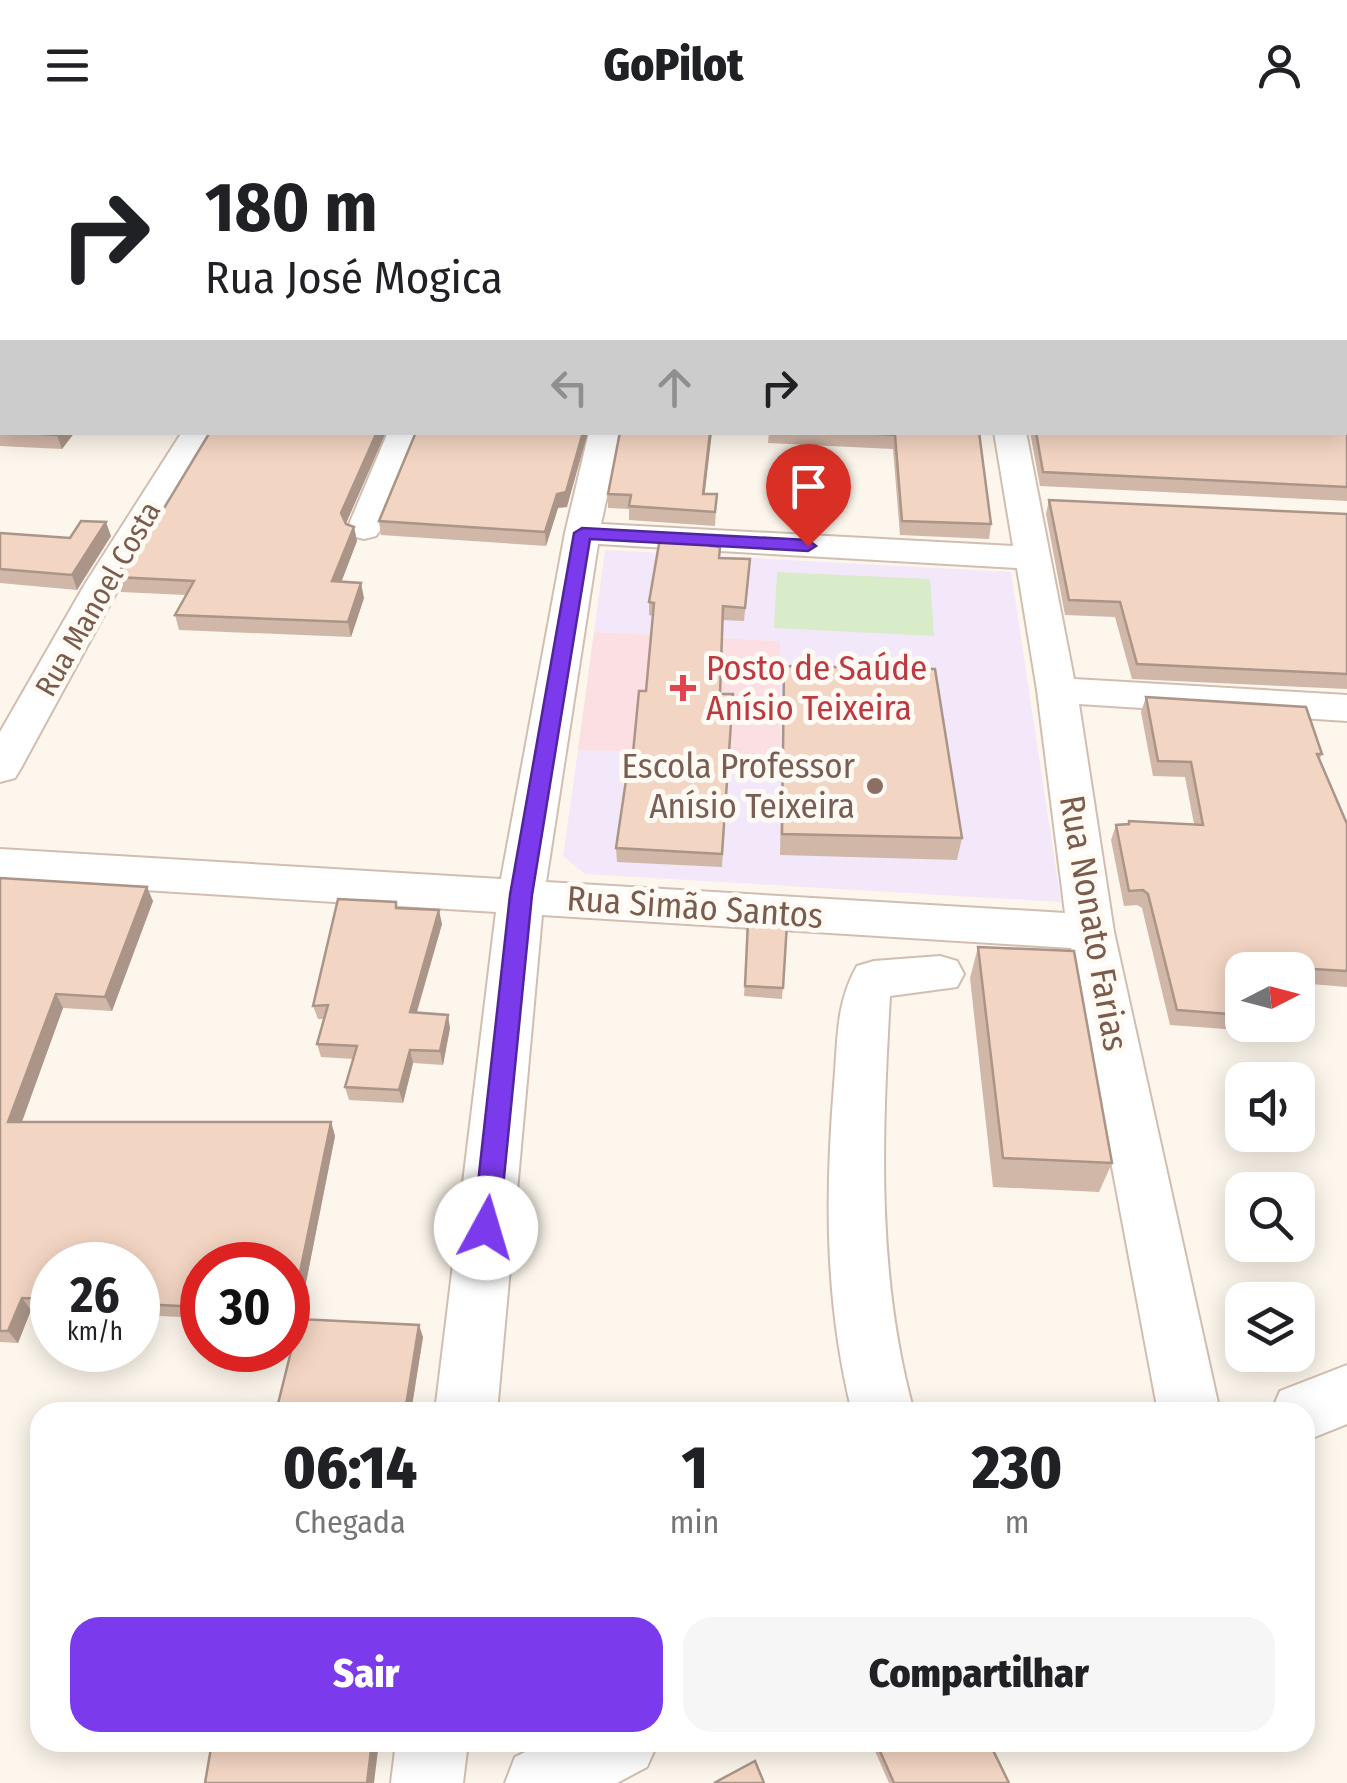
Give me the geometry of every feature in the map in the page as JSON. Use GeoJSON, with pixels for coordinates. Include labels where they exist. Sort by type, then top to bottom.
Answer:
{"type":"FeatureCollection","features":[{"type":"Feature","properties":{"kind":"street","name":"Rua Manoel Costa"},"geometry":{"type":"LineString","coordinates":[[0,768],[104,584],[196,435]]}},
{"type":"Feature","properties":{"kind":"street"},"geometry":{"type":"LineString","coordinates":[[364,529],[403,435]]}},
{"type":"Feature","properties":{"kind":"street"},"geometry":{"type":"LineString","coordinates":[[467,1402],[521,895],[582,533],[604,435]]}},
{"type":"Feature","properties":{"kind":"street","name":"Rua Nonato Farias"},"geometry":{"type":"LineString","coordinates":[[1011,435],[1041,500],[1033,558],[1057,690],[1091,932],[1187,1402]]}},
{"type":"Feature","properties":{"kind":"street"},"geometry":{"type":"LineString","coordinates":[[582,533],[1033,558]]}},
{"type":"Feature","properties":{"kind":"street"},"geometry":{"type":"LineString","coordinates":[[1057,690],[1347,708]]}},
{"type":"Feature","properties":{"kind":"street","name":"Rua Simão Santos"},"geometry":{"type":"LineString","coordinates":[[0,865],[1091,932]]}},
{"type":"Feature","properties":{"kind":"street"},"geometry":{"type":"LineString","coordinates":[[881,1402],[859,1314],[852,1197],[866,994],[874,979],[940,974]]}},
{"type":"Feature","properties":{"kind":"street"},"geometry":{"type":"LineString","coordinates":[[1315,1407],[1347,1394]]}},
{"type":"Feature","properties":{"kind":"street"},"geometry":{"type":"LineString","coordinates":[[427,1783],[431,1752]]}},
{"type":"Feature","properties":{"kind":"street"},"geometry":{"type":"LineString","coordinates":[[541,1783],[602,1752]]}},
{"type":"Feature","properties":{"kind":"shaded area"},"geometry":{"type":"Polygon","coordinates":[[[605,550],[1011,572],[1061,902],[585,874],[563,856],[578,750],[780,754],[779,641],[594,632],[605,550]]]}},
{"type":"Feature","properties":{"kind":"shaded area","name":"Posto de Saúde Anísio Teixeira"},"geometry":{"type":"Polygon","coordinates":[[[594,632],[780,641],[780,755],[578,750],[594,632]]]}},
{"type":"Feature","properties":{"kind":"green space"},"geometry":{"type":"Polygon","coordinates":[[[777,572],[930,579],[934,636],[774,628],[777,572]]]}},
{"type":"Feature","properties":{"kind":"building"},"geometry":{"type":"Polygon","coordinates":[[[208,435],[376,435],[341,513],[346,524],[354,527],[332,581],[361,583],[348,622],[175,615],[194,581],[116,577],[149,523],[155,523],[208,435]]]}},
{"type":"Feature","properties":{"kind":"building"},"geometry":{"type":"Polygon","coordinates":[[[415,435],[582,435],[566,492],[557,494],[545,532],[379,521],[415,435]]]}},
{"type":"Feature","properties":{"kind":"building"},"geometry":{"type":"Polygon","coordinates":[[[619,435],[710,435],[703,494],[717,494],[715,512],[629,506],[631,495],[608,494],[619,435]]]}},
{"type":"Feature","properties":{"kind":"building"},"geometry":{"type":"Polygon","coordinates":[[[895,435],[979,435],[991,524],[902,521],[895,435]]]}},
{"type":"Feature","properties":{"kind":"building"},"geometry":{"type":"Polygon","coordinates":[[[1037,435],[1347,435],[1347,487],[1043,472],[1037,435]]]}},
{"type":"Feature","properties":{"kind":"building"},"geometry":{"type":"Polygon","coordinates":[[[1049,500],[1347,514],[1347,674],[1137,664],[1120,602],[1069,600],[1049,500]]]}},
{"type":"Feature","properties":{"kind":"building"},"geometry":{"type":"Polygon","coordinates":[[[81,521],[106,522],[72,575],[0,569],[0,533],[70,538],[81,521]]]}},
{"type":"Feature","properties":{"kind":"building"},"geometry":{"type":"Polygon","coordinates":[[[660,538],[711,541],[710,546],[720,547],[719,558],[750,559],[745,608],[723,606],[720,694],[733,694],[722,854],[616,848],[633,753],[639,691],[646,691],[654,603],[649,602],[660,538]]]}},
{"type":"Feature","properties":{"kind":"building"},"geometry":{"type":"Polygon","coordinates":[[[784,666],[935,669],[962,838],[782,834],[784,666]]]}},
{"type":"Feature","properties":{"kind":"building"},"geometry":{"type":"Polygon","coordinates":[[[1146,697],[1306,707],[1322,754],[1317,754],[1347,824],[1347,971],[1315,969],[1315,952],[1225,952],[1225,1014],[1177,1010],[1148,894],[1143,890],[1129,891],[1116,825],[1129,821],[1203,825],[1191,762],[1158,761],[1146,697]]]}},
{"type":"Feature","properties":{"kind":"building"},"geometry":{"type":"Polygon","coordinates":[[[0,878],[147,887],[105,997],[56,994],[8,1122],[331,1122],[306,1242],[180,1242],[180,1306],[160,1305],[160,1242],[30,1242],[30,1298],[22,1298],[8,1331],[0,1331],[0,878]]]}},
{"type":"Feature","properties":{"kind":"building"},"geometry":{"type":"Polygon","coordinates":[[[338,899],[396,902],[396,908],[439,910],[410,1012],[448,1015],[440,1051],[410,1050],[399,1090],[345,1087],[357,1046],[317,1044],[328,1005],[313,1006],[338,899]]]}},
{"type":"Feature","properties":{"kind":"building"},"geometry":{"type":"Polygon","coordinates":[[[748,921],[787,923],[783,988],[745,986],[748,921]]]}},
{"type":"Feature","properties":{"kind":"building"},"geometry":{"type":"Polygon","coordinates":[[[978,947],[1074,951],[1112,1163],[1003,1158],[978,947]]]}},
{"type":"Feature","properties":{"kind":"building"},"geometry":{"type":"Polygon","coordinates":[[[310,1320],[419,1325],[407,1402],[278,1402],[286,1372],[310,1372],[310,1320]]]}},
{"type":"Feature","properties":{"kind":"building"},"geometry":{"type":"Polygon","coordinates":[[[210,1752],[371,1752],[367,1783],[205,1783],[210,1752]]]}},
{"type":"Feature","properties":{"kind":"building"},"geometry":{"type":"Polygon","coordinates":[[[880,1752],[994,1752],[1009,1783],[894,1783],[880,1752]]]}},
{"type":"Feature","properties":{"kind":"building"},"geometry":{"type":"Polygon","coordinates":[[[755,1761],[764,1783],[714,1783],[755,1761]]]}},
{"type":"Feature","properties":{"kind":"place","name":"Posto de Saúde Anísio Teixeira"},"geometry":{"type":"Point","coordinates":[683,688]}},
{"type":"Feature","properties":{"kind":"place","name":"Escola Professor Anísio Teixeira"},"geometry":{"type":"Point","coordinates":[875,786]}},
{"type":"Feature","properties":{"kind":"route"},"geometry":{"type":"LineString","coordinates":[[486,1228],[521,895],[582,533],[808,546]]}}]}
